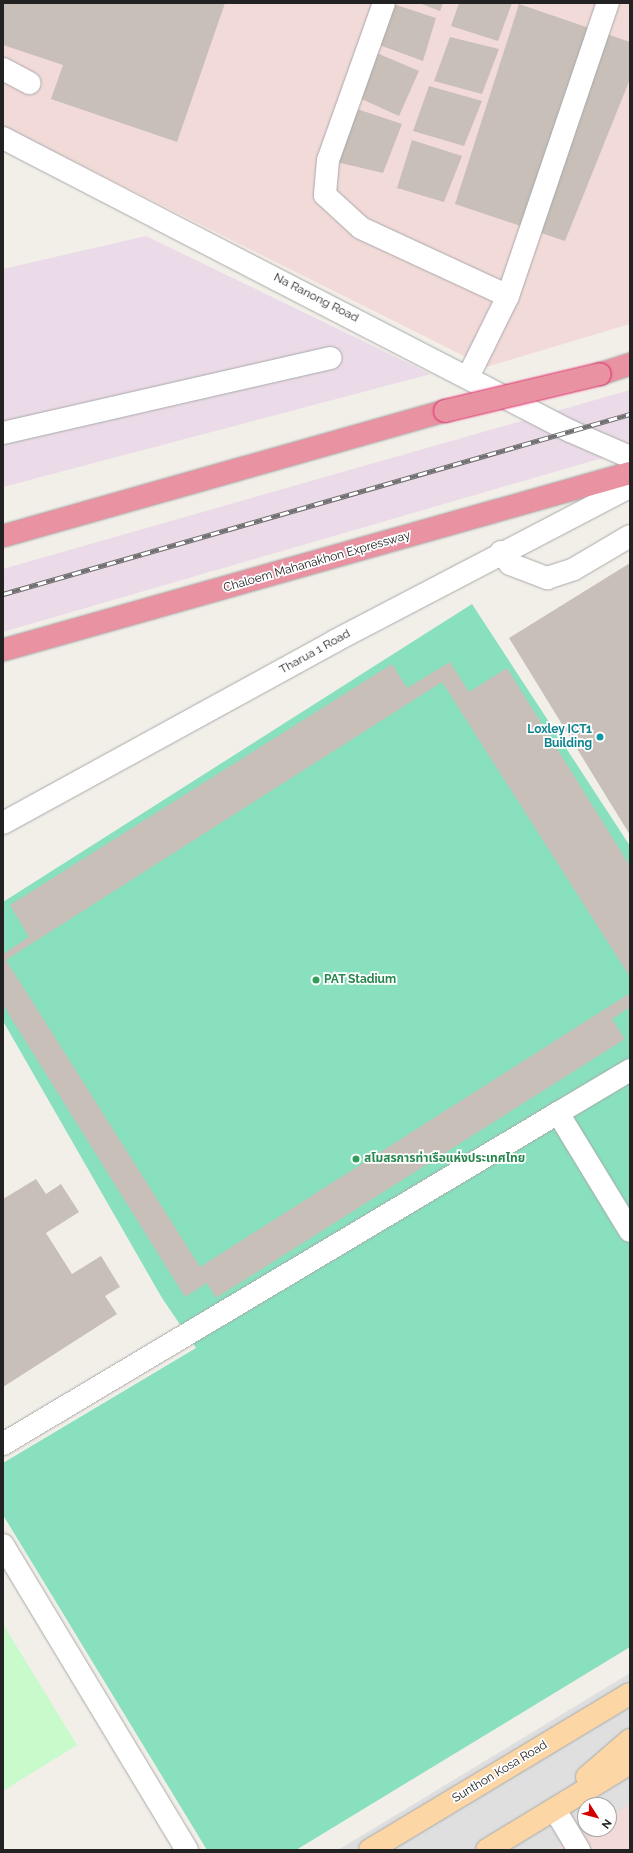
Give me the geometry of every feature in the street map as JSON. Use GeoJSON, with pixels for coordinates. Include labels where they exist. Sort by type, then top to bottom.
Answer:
{"type":"FeatureCollection","features":[{"type":"Feature","properties":{"kind":"highway"},"geometry":{"type":"LineString","coordinates":[[3,536],[445,410],[600,374],[630,365]]}},
{"type":"Feature","properties":{"kind":"highway","name":"Chaloem Mahanakhon Expressway"},"geometry":{"type":"LineString","coordinates":[[3,650],[630,473]]}},
{"type":"Feature","properties":{"kind":"main road","name":"Sunthon Kosa Road"},"geometry":{"type":"LineString","coordinates":[[370,1850],[630,1694]]}},
{"type":"Feature","properties":{"kind":"main road"},"geometry":{"type":"LineString","coordinates":[[547,1814],[630,1740]]}},
{"type":"Feature","properties":{"kind":"main road"},"geometry":{"type":"LineString","coordinates":[[487,1850],[630,1763]]}},
{"type":"Feature","properties":{"kind":"street"},"geometry":{"type":"LineString","coordinates":[[384,3],[328,160],[325,195],[361,228],[508,296]]}},
{"type":"Feature","properties":{"kind":"street"},"geometry":{"type":"LineString","coordinates":[[468,377],[508,296],[608,3]]}},
{"type":"Feature","properties":{"kind":"street"},"geometry":{"type":"LineString","coordinates":[[3,69],[29,83]]}},
{"type":"Feature","properties":{"kind":"street","name":"Na Ranong Road"},"geometry":{"type":"LineString","coordinates":[[3,138],[570,431],[630,456]]}},
{"type":"Feature","properties":{"kind":"street"},"geometry":{"type":"LineString","coordinates":[[3,433],[331,358]]}},
{"type":"Feature","properties":{"kind":"street","name":"Tharua 1 Road"},"geometry":{"type":"LineString","coordinates":[[3,823],[501,552],[630,487]]}},
{"type":"Feature","properties":{"kind":"street"},"geometry":{"type":"LineString","coordinates":[[501,552],[510,564],[547,578],[574,569],[630,536]]}},
{"type":"Feature","properties":{"kind":"street"},"geometry":{"type":"LineString","coordinates":[[3,1444],[630,1070]]}},
{"type":"Feature","properties":{"kind":"street"},"geometry":{"type":"LineString","coordinates":[[558,1113],[630,1231]]}},
{"type":"Feature","properties":{"kind":"street"},"geometry":{"type":"LineString","coordinates":[[3,1545],[187,1850]]}},
{"type":"Feature","properties":{"kind":"street"},"geometry":{"type":"LineString","coordinates":[[547,1814],[579,1850]]}},
{"type":"Feature","properties":{"kind":"shaded area"},"geometry":{"type":"Polygon","coordinates":[[[3,3],[630,3],[630,324],[486,367],[3,126],[3,3]]]}},
{"type":"Feature","properties":{"kind":"shaded area"},"geometry":{"type":"Polygon","coordinates":[[[146,236],[431,374],[3,487],[3,269],[146,236]]]}},
{"type":"Feature","properties":{"kind":"shaded area"},"geometry":{"type":"Polygon","coordinates":[[[630,390],[630,450],[3,632],[3,569],[630,390]]]}},
{"type":"Feature","properties":{"kind":"shaded area"},"geometry":{"type":"Polygon","coordinates":[[[630,1673],[630,1850],[338,1850],[630,1673]]]}},
{"type":"Feature","properties":{"kind":"shaded area"},"geometry":{"type":"Polygon","coordinates":[[[630,1804],[630,1850],[553,1850],[577,1836],[577,1837],[617,1837],[617,1812],[630,1804]]]}},
{"type":"Feature","properties":{"kind":"green space","name":"สโมสรการท่าเรือแห่งประเทศไทย"},"geometry":{"type":"Polygon","coordinates":[[[472,604],[630,846],[630,1647],[296,1850],[207,1850],[3,1515],[3,1463],[196,1348],[162,1298],[3,1021],[3,902],[472,604]]]}},
{"type":"Feature","properties":{"kind":"green space"},"geometry":{"type":"Polygon","coordinates":[[[3,1624],[77,1745],[3,1791],[3,1624]]]}},
{"type":"Feature","properties":{"kind":"building"},"geometry":{"type":"Polygon","coordinates":[[[3,3],[225,3],[177,142],[51,99],[63,65],[3,45],[3,3]]]}},
{"type":"Feature","properties":{"kind":"building"},"geometry":{"type":"Polygon","coordinates":[[[390,3],[436,18],[423,61],[374,43],[390,3]]]}},
{"type":"Feature","properties":{"kind":"building"},"geometry":{"type":"Polygon","coordinates":[[[419,3],[443,3],[440,11],[419,3]]]}},
{"type":"Feature","properties":{"kind":"building"},"geometry":{"type":"Polygon","coordinates":[[[459,3],[512,3],[498,41],[451,26],[459,3]]]}},
{"type":"Feature","properties":{"kind":"building"},"geometry":{"type":"Polygon","coordinates":[[[519,4],[630,42],[630,79],[565,241],[455,204],[519,4]]]}},
{"type":"Feature","properties":{"kind":"building"},"geometry":{"type":"Polygon","coordinates":[[[450,37],[499,49],[482,94],[434,81],[450,37]]]}},
{"type":"Feature","properties":{"kind":"building"},"geometry":{"type":"Polygon","coordinates":[[[372,51],[419,71],[399,116],[355,96],[372,51]]]}},
{"type":"Feature","properties":{"kind":"building"},"geometry":{"type":"Polygon","coordinates":[[[429,86],[482,101],[464,146],[413,131],[429,86]]]}},
{"type":"Feature","properties":{"kind":"building"},"geometry":{"type":"Polygon","coordinates":[[[348,106],[402,124],[383,173],[328,160],[348,106]]]}},
{"type":"Feature","properties":{"kind":"building"},"geometry":{"type":"Polygon","coordinates":[[[412,140],[462,156],[444,202],[397,188],[412,140]]]}},
{"type":"Feature","properties":{"kind":"building","name":"Loxley ICT1 Building"},"geometry":{"type":"Polygon","coordinates":[[[630,563],[630,835],[509,638],[630,563]]]}},
{"type":"Feature","properties":{"kind":"building"},"geometry":{"type":"Polygon","coordinates":[[[450,662],[469,692],[507,668],[630,866],[630,977],[442,682],[6,960],[200,1267],[630,993],[630,1007],[612,1019],[625,1039],[216,1298],[207,1283],[185,1297],[3,1005],[3,954],[29,937],[10,905],[392,664],[407,688],[450,662]]]}},
{"type":"Feature","properties":{"kind":"building"},"geometry":{"type":"Polygon","coordinates":[[[36,1179],[46,1194],[61,1184],[79,1212],[46,1233],[72,1274],[101,1256],[120,1287],[105,1296],[117,1314],[3,1387],[3,1199],[36,1179]]]}},
{"type":"Feature","properties":{"kind":"railway"},"geometry":{"type":"LineString","coordinates":[[3,594],[630,414]]}},
{"type":"Feature","properties":{"kind":"place","name":"Loxley ICT1 Building"},"geometry":{"type":"Point","coordinates":[600,737]}},
{"type":"Feature","properties":{"kind":"place","name":"PAT Stadium"},"geometry":{"type":"Point","coordinates":[316,980]}},
{"type":"Feature","properties":{"kind":"place","name":"สโมสรการท่าเรือแห่งประเทศไทย"},"geometry":{"type":"Point","coordinates":[356,1159]}}]}
